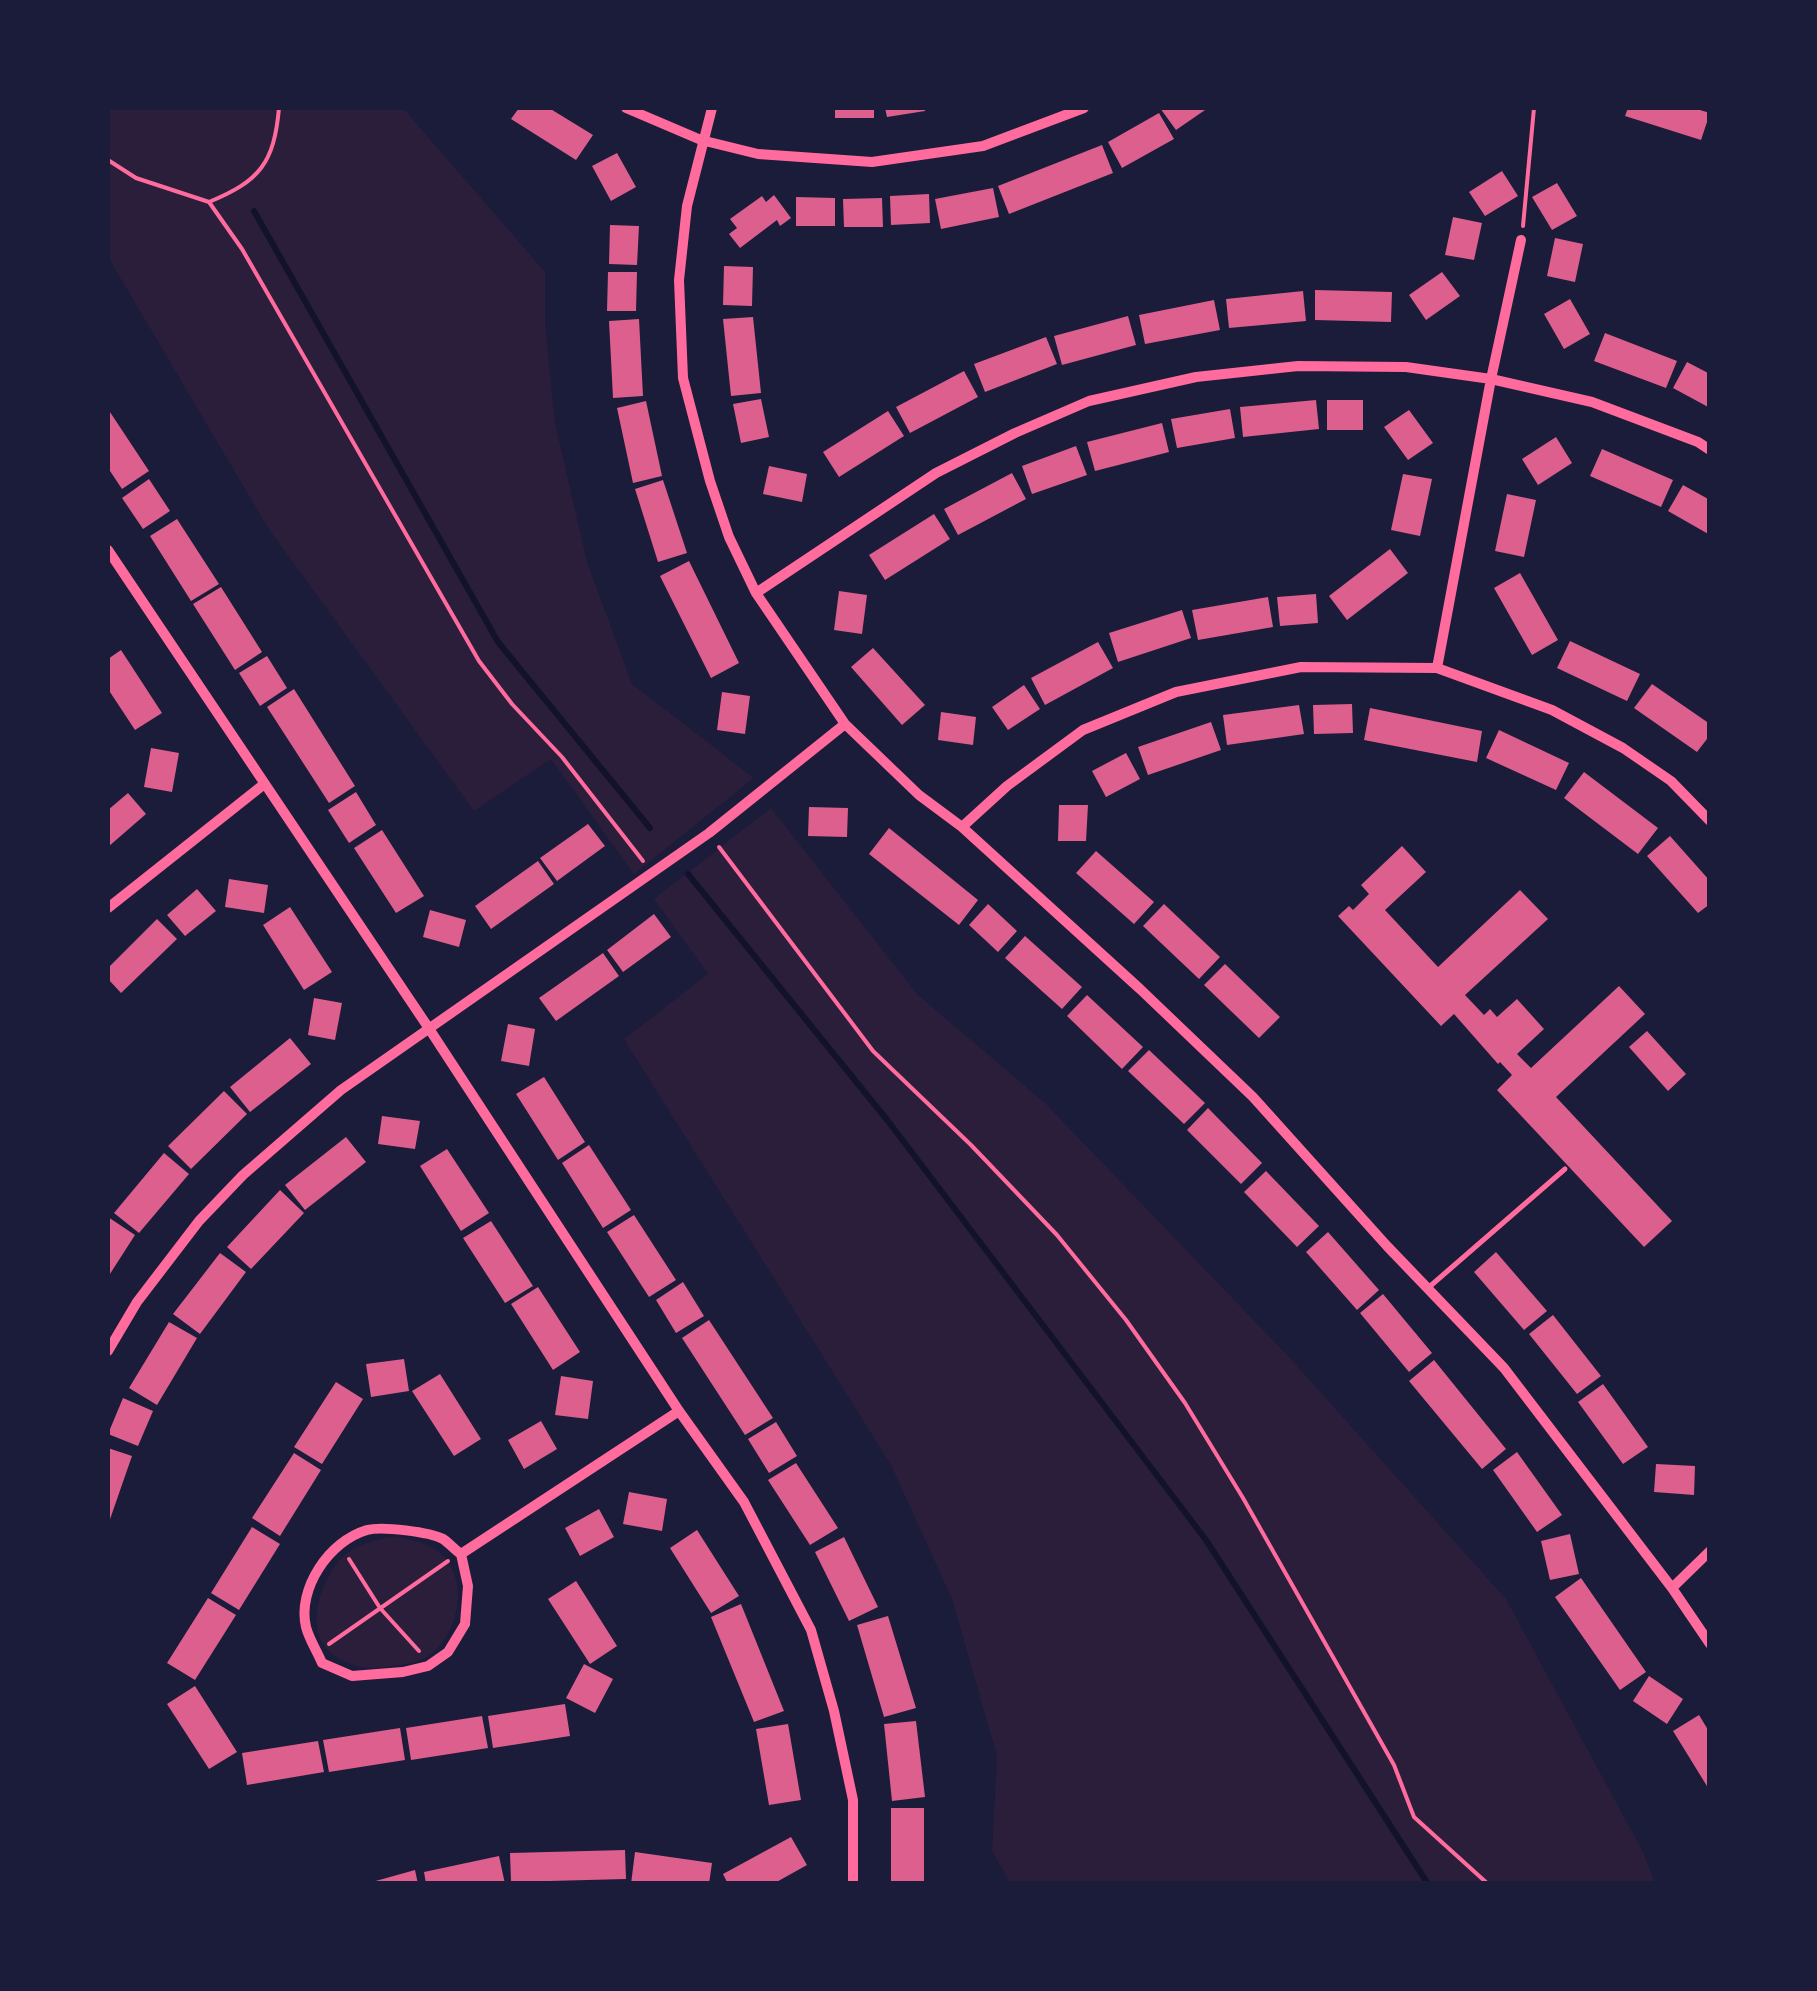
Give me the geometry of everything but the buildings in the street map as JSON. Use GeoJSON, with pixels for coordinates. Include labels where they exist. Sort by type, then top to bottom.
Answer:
{"type":"FeatureCollection","features":[{"type":"Feature","properties":{"kind":"street"},"geometry":{"type":"LineString","coordinates":[[626,108],[701,140],[758,154],[872,162],[982,146],[1084,108]]}},
{"type":"Feature","properties":{"kind":"street"},"geometry":{"type":"LineString","coordinates":[[712,108],[687,206],[679,280],[683,378],[729,537],[756,593],[845,724],[918,796],[962,827],[1253,1097],[1504,1368],[1672,1588],[1710,1644]]}},
{"type":"Feature","properties":{"kind":"street"},"geometry":{"type":"LineString","coordinates":[[1438,668],[1521,240]]}},
{"type":"Feature","properties":{"kind":"street"},"geometry":{"type":"LineString","coordinates":[[756,593],[936,473],[1015,433],[1089,402],[1196,376],[1298,366],[1406,367],[1491,379],[1592,402],[1710,450]]}},
{"type":"Feature","properties":{"kind":"street"},"geometry":{"type":"LineString","coordinates":[[108,550],[428,1027],[679,1411],[744,1502],[812,1630],[853,1800],[853,1884]]}},
{"type":"Feature","properties":{"kind":"street"},"geometry":{"type":"LineString","coordinates":[[962,827],[1007,786],[1082,730],[1176,692],[1301,667],[1438,668],[1552,710],[1623,748],[1671,781],[1710,822]]}},
{"type":"Feature","properties":{"kind":"street"},"geometry":{"type":"LineString","coordinates":[[108,1351],[137,1302],[199,1221],[243,1174],[341,1090],[708,833],[845,724]]}},
{"type":"Feature","properties":{"kind":"street"},"geometry":{"type":"LineString","coordinates":[[108,908],[263,785]]}},
{"type":"Feature","properties":{"kind":"street"},"geometry":{"type":"LineString","coordinates":[[461,1554],[679,1411]]}},
{"type":"Feature","properties":{"kind":"street"},"geometry":{"type":"LineString","coordinates":[[367,1530],[389,1530],[442,1538],[461,1554],[468,1586],[465,1624],[448,1652],[428,1666],[403,1672],[352,1676],[322,1663],[306,1625],[309,1585],[318,1566],[339,1547],[367,1530]]}},
{"type":"Feature","properties":{"kind":"street"},"geometry":{"type":"LineString","coordinates":[[1672,1588],[1710,1551]]}},
{"type":"Feature","properties":{"kind":"lane"},"geometry":{"type":"LineString","coordinates":[[1428,1288],[1566,1169]]}},
{"type":"Feature","properties":{"kind":"path"},"geometry":{"type":"LineString","coordinates":[[209,202],[244,188],[271,154],[280,108]]}},
{"type":"Feature","properties":{"kind":"path"},"geometry":{"type":"LineString","coordinates":[[1521,240],[1534,108]]}},
{"type":"Feature","properties":{"kind":"path"},"geometry":{"type":"LineString","coordinates":[[108,160],[136,178],[209,202],[252,266],[479,661],[512,704],[562,757],[652,873]]}},
{"type":"Feature","properties":{"kind":"path"},"geometry":{"type":"LineString","coordinates":[[708,833],[873,1051],[971,1145],[1056,1235],[1126,1320],[1243,1498],[1394,1765],[1414,1816],[1488,1884]]}},
{"type":"Feature","properties":{"kind":"path"},"geometry":{"type":"LineString","coordinates":[[346,1554],[380,1608],[425,1658]]}},
{"type":"Feature","properties":{"kind":"path"},"geometry":{"type":"LineString","coordinates":[[325,1648],[448,1561]]}},
{"type":"Feature","properties":{"kind":"shaded area"},"geometry":{"type":"Polygon","coordinates":[[[108,108],[403,108],[545,272],[545,323],[555,423],[587,562],[632,684],[754,778],[634,874],[551,759],[474,811],[268,528],[108,257],[108,108]]]}},
{"type":"Feature","properties":{"kind":"shaded area"},"geometry":{"type":"Polygon","coordinates":[[[771,808],[917,994],[1046,1104],[1288,1356],[1506,1599],[1643,1852],[1655,1883],[1010,1883],[992,1851],[997,1756],[952,1599],[891,1465],[624,1039],[708,974],[654,899],[771,808]]]}},
{"type":"Feature","properties":{"kind":"shaded area"},"geometry":{"type":"Polygon","coordinates":[[[395,1536],[432,1548],[449,1563],[455,1575],[458,1601],[451,1628],[435,1650],[416,1662],[379,1668],[350,1664],[336,1657],[322,1642],[317,1616],[323,1588],[350,1551],[395,1536]]]}},
{"type":"Feature","properties":{"kind":"waterway"},"geometry":{"type":"LineString","coordinates":[[254,211],[498,642],[650,828]]}},
{"type":"Feature","properties":{"kind":"waterway"},"geometry":{"type":"LineString","coordinates":[[688,874],[888,1121],[1206,1540],[1428,1884]]}}]}
